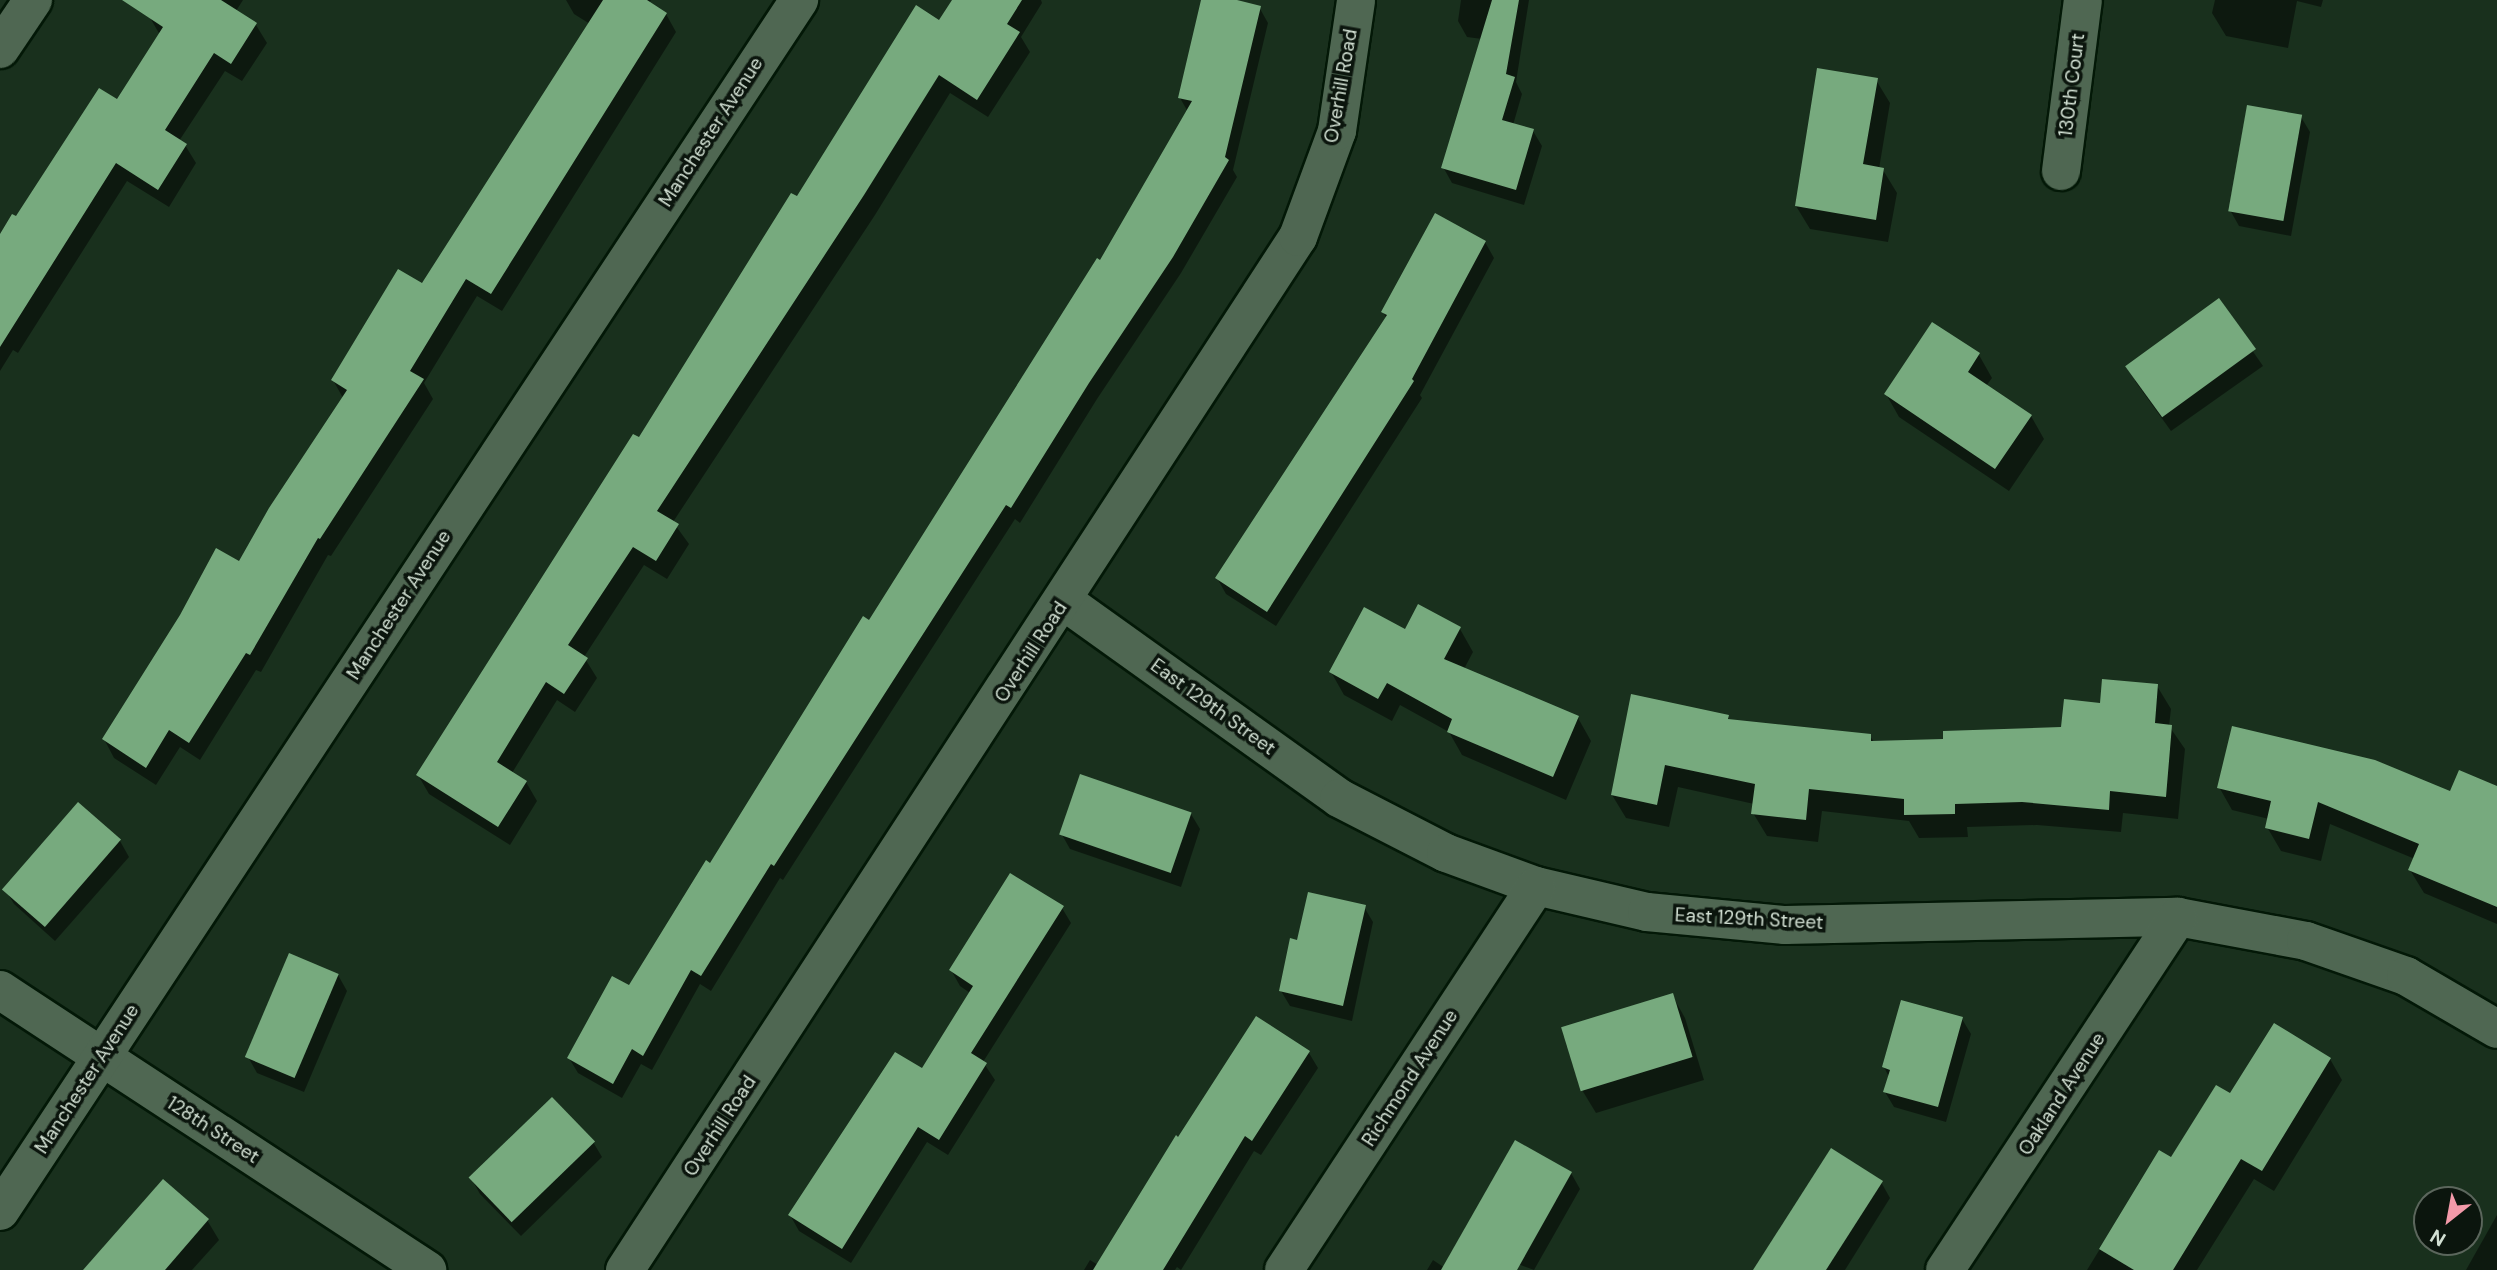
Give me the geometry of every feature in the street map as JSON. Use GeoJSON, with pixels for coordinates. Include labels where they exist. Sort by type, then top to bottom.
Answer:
{"type":"FeatureCollection","features":[{"type":"Feature","properties":{"kind":"street"},"geometry":{"type":"LineString","coordinates":[[0,49],[33,0]]}},
{"type":"Feature","properties":{"kind":"street","name":"Manchester Avenue"},"geometry":{"type":"LineString","coordinates":[[0,1211],[799,0]]}},
{"type":"Feature","properties":{"kind":"street","name":"Overhill Road"},"geometry":{"type":"LineString","coordinates":[[625,1270],[1064,601],[1298,237],[1336,131],[1356,0]]}},
{"type":"Feature","properties":{"kind":"street","name":"130th Court"},"geometry":{"type":"LineString","coordinates":[[2060,171],[2083,0]]}},
{"type":"Feature","properties":{"kind":"street","name":"East 129th Street"},"geometry":{"type":"LineString","coordinates":[[1064,601],[1339,798],[1446,853],[1536,886],[1647,912],[1785,925],[2178,917],[2306,941],[2356,958],[2406,976],[2497,1029]]}},
{"type":"Feature","properties":{"kind":"street","name":"Richmond Avenue"},"geometry":{"type":"LineString","coordinates":[[1284,1270],[1536,886]]}},
{"type":"Feature","properties":{"kind":"street","name":"Oakland Avenue"},"geometry":{"type":"LineString","coordinates":[[1945,1270],[2178,917]]}},
{"type":"Feature","properties":{"kind":"street","name":"128th Street"},"geometry":{"type":"LineString","coordinates":[[0,990],[427,1270]]}},
{"type":"Feature","properties":{"kind":"building"},"geometry":{"type":"Polygon","coordinates":[[[122,0],[221,0],[257,23],[231,64],[214,53],[165,130],[187,144],[158,190],[116,163],[0,347],[0,234],[12,214],[16,216],[99,88],[117,99],[163,27],[122,0]]]}},
{"type":"Feature","properties":{"kind":"building"},"geometry":{"type":"Polygon","coordinates":[[[603,0],[647,0],[667,13],[491,294],[466,279],[410,371],[424,379],[320,539],[318,538],[250,655],[246,653],[189,743],[169,730],[146,768],[102,739],[180,615],[216,548],[239,561],[269,508],[347,390],[331,380],[398,269],[422,283],[603,0]]]}},
{"type":"Feature","properties":{"kind":"building"},"geometry":{"type":"Polygon","coordinates":[[[952,0],[1022,0],[1007,24],[1020,32],[977,100],[939,75],[864,195],[657,511],[679,524],[656,561],[633,547],[568,645],[588,658],[564,694],[546,682],[497,762],[527,781],[498,827],[416,775],[633,434],[639,437],[791,193],[797,196],[916,5],[939,20],[952,0]]]}},
{"type":"Feature","properties":{"kind":"building"},"geometry":{"type":"Polygon","coordinates":[[[1201,0],[1237,0],[1261,6],[1225,157],[1229,160],[1173,257],[1089,383],[1011,508],[1006,505],[774,866],[771,864],[701,976],[691,970],[643,1056],[632,1049],[613,1084],[567,1058],[612,976],[629,985],[706,860],[710,863],[863,616],[869,620],[1097,258],[1100,260],[1192,101],[1178,98],[1201,0]]]}},
{"type":"Feature","properties":{"kind":"building"},"geometry":{"type":"Polygon","coordinates":[[[1492,0],[1519,0],[1506,74],[1515,77],[1502,120],[1534,129],[1516,190],[1441,168],[1492,0]]]}},
{"type":"Feature","properties":{"kind":"building"},"geometry":{"type":"Polygon","coordinates":[[[1817,68],[1878,78],[1863,164],[1884,168],[1876,220],[1795,206],[1817,68]]]}},
{"type":"Feature","properties":{"kind":"building"},"geometry":{"type":"Polygon","coordinates":[[[2247,105],[2302,115],[2283,221],[2228,211],[2247,105]]]}},
{"type":"Feature","properties":{"kind":"building"},"geometry":{"type":"Polygon","coordinates":[[[1435,213],[1486,241],[1412,379],[1414,381],[1267,612],[1215,578],[1387,315],[1381,312],[1435,213]]]}},
{"type":"Feature","properties":{"kind":"building"},"geometry":{"type":"Polygon","coordinates":[[[2219,298],[2256,349],[2162,417],[2125,366],[2219,298]]]}},
{"type":"Feature","properties":{"kind":"building"},"geometry":{"type":"Polygon","coordinates":[[[1932,322],[1980,353],[1968,372],[2032,415],[1995,469],[1884,394],[1932,322]]]}},
{"type":"Feature","properties":{"kind":"building"},"geometry":{"type":"Polygon","coordinates":[[[1418,604],[1461,627],[1444,659],[1579,716],[1553,777],[1447,732],[1452,719],[1387,683],[1378,699],[1329,672],[1364,607],[1405,629],[1418,604]]]}},
{"type":"Feature","properties":{"kind":"building"},"geometry":{"type":"Polygon","coordinates":[[[2102,679],[2158,684],[2155,723],[2172,725],[2166,797],[2110,791],[2109,810],[2022,802],[1955,804],[1955,814],[1904,815],[1904,799],[1809,789],[1806,820],[1751,814],[1755,784],[1665,765],[1657,805],[1611,795],[1631,694],[1729,715],[1728,719],[1871,734],[1871,741],[1943,739],[1943,731],[2061,727],[2064,699],[2100,703],[2102,679]]]}},
{"type":"Feature","properties":{"kind":"building"},"geometry":{"type":"Polygon","coordinates":[[[2232,726],[2375,760],[2450,791],[2459,770],[2497,786],[2497,907],[2408,870],[2419,844],[2318,802],[2309,839],[2265,828],[2271,801],[2217,788],[2232,726]]]}},
{"type":"Feature","properties":{"kind":"building"},"geometry":{"type":"Polygon","coordinates":[[[1080,774],[1192,812],[1171,873],[1059,835],[1080,774]]]}},
{"type":"Feature","properties":{"kind":"building"},"geometry":{"type":"Polygon","coordinates":[[[78,802],[121,839],[45,927],[2,890],[78,802]]]}},
{"type":"Feature","properties":{"kind":"building"},"geometry":{"type":"Polygon","coordinates":[[[1010,873],[1064,906],[971,1053],[987,1063],[939,1140],[918,1127],[842,1249],[788,1215],[895,1052],[922,1068],[973,986],[949,970],[1010,873]]]}},
{"type":"Feature","properties":{"kind":"building"},"geometry":{"type":"Polygon","coordinates":[[[1308,892],[1366,905],[1343,1006],[1279,991],[1290,938],[1297,940],[1308,892]]]}},
{"type":"Feature","properties":{"kind":"building"},"geometry":{"type":"Polygon","coordinates":[[[289,953],[339,974],[295,1078],[245,1057],[289,953]]]}},
{"type":"Feature","properties":{"kind":"building"},"geometry":{"type":"Polygon","coordinates":[[[1673,993],[1693,1057],[1581,1091],[1561,1027],[1673,993]]]}},
{"type":"Feature","properties":{"kind":"building"},"geometry":{"type":"Polygon","coordinates":[[[1901,1000],[1963,1017],[1938,1107],[1883,1092],[1890,1070],[1882,1067],[1901,1000]]]}},
{"type":"Feature","properties":{"kind":"building"},"geometry":{"type":"Polygon","coordinates":[[[1256,1016],[1310,1051],[1252,1141],[1245,1136],[1163,1270],[1093,1270],[1176,1135],[1178,1137],[1256,1016]]]}},
{"type":"Feature","properties":{"kind":"building"},"geometry":{"type":"Polygon","coordinates":[[[2274,1023],[2331,1058],[2262,1171],[2241,1159],[2173,1270],[2134,1270],[2099,1249],[2159,1150],[2171,1157],[2216,1085],[2230,1093],[2274,1023]]]}},
{"type":"Feature","properties":{"kind":"building"},"geometry":{"type":"Polygon","coordinates":[[[552,1097],[595,1142],[512,1222],[469,1178],[552,1097]]]}},
{"type":"Feature","properties":{"kind":"building"},"geometry":{"type":"Polygon","coordinates":[[[1515,1140],[1572,1172],[1517,1270],[1441,1270],[1515,1140]]]}},
{"type":"Feature","properties":{"kind":"building"},"geometry":{"type":"Polygon","coordinates":[[[1831,1148],[1883,1181],[1826,1270],[1753,1270],[1831,1148]]]}},
{"type":"Feature","properties":{"kind":"building"},"geometry":{"type":"Polygon","coordinates":[[[163,1179],[209,1219],[165,1270],[83,1270],[163,1179]]]}}]}
